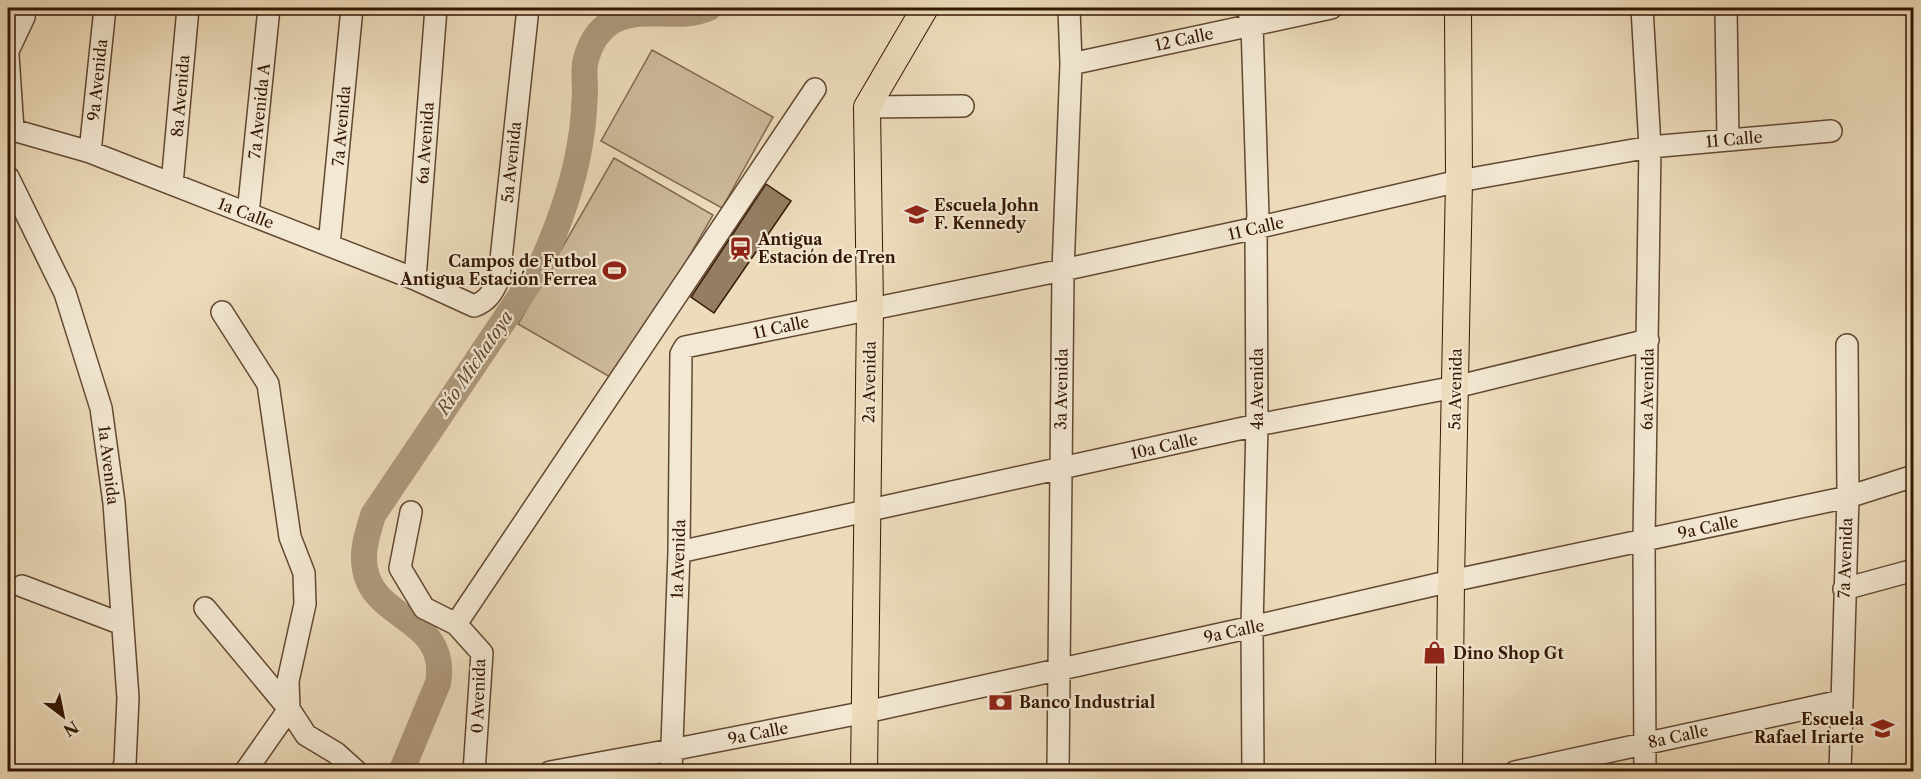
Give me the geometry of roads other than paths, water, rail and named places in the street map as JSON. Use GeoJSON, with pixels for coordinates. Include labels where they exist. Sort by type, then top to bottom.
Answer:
{"type":"FeatureCollection","features":[{"type":"Feature","properties":{"kind":"main road"},"geometry":{"type":"LineString","coordinates":[[867,107],[925,8]]}},
{"type":"Feature","properties":{"kind":"main road","name":"5a Avenida"},"geometry":{"type":"LineString","coordinates":[[1449,771],[1450,580],[1459,181],[1458,8]]}},
{"type":"Feature","properties":{"kind":"main road","name":"2a Avenida"},"geometry":{"type":"LineString","coordinates":[[864,771],[870,309],[867,107]]}},
{"type":"Feature","properties":{"kind":"street"},"geometry":{"type":"LineString","coordinates":[[8,53],[24,17],[25,8]]}},
{"type":"Feature","properties":{"kind":"street","name":"9a Avenida"},"geometry":{"type":"LineString","coordinates":[[90,152],[105,8]]}},
{"type":"Feature","properties":{"kind":"street","name":"8a Avenida"},"geometry":{"type":"LineString","coordinates":[[172,184],[188,8]]}},
{"type":"Feature","properties":{"kind":"street","name":"7a Avenida A"},"geometry":{"type":"LineString","coordinates":[[248,214],[269,8]]}},
{"type":"Feature","properties":{"kind":"street","name":"7a Avenida"},"geometry":{"type":"LineString","coordinates":[[329,245],[352,8]]}},
{"type":"Feature","properties":{"kind":"street","name":"6a Avenida"},"geometry":{"type":"LineString","coordinates":[[415,279],[436,8]]}},
{"type":"Feature","properties":{"kind":"street","name":"5a Avenida"},"geometry":{"type":"LineString","coordinates":[[474,306],[484,302],[494,290],[499,278],[528,8]]}},
{"type":"Feature","properties":{"kind":"street","name":"3a Avenida"},"geometry":{"type":"LineString","coordinates":[[1058,771],[1063,270],[1071,63],[1069,8]]}},
{"type":"Feature","properties":{"kind":"street","name":"12 Calle"},"geometry":{"type":"LineString","coordinates":[[1071,63],[1250,16],[1331,8]]}},
{"type":"Feature","properties":{"kind":"street","name":"6a Avenida"},"geometry":{"type":"LineString","coordinates":[[1642,8],[1650,147],[1644,541],[1646,771]]}},
{"type":"Feature","properties":{"kind":"street"},"geometry":{"type":"LineString","coordinates":[[1726,8],[1728,140]]}},
{"type":"Feature","properties":{"kind":"street","name":"4a Avenida"},"geometry":{"type":"LineString","coordinates":[[1250,16],[1258,217],[1256,228],[1257,424],[1252,627],[1253,771]]}},
{"type":"Feature","properties":{"kind":"street","name":"1a Calle"},"geometry":{"type":"LineString","coordinates":[[8,53],[13,130],[90,152],[415,279],[474,306]]}},
{"type":"Feature","properties":{"kind":"street"},"geometry":{"type":"LineString","coordinates":[[456,624],[815,89]]}},
{"type":"Feature","properties":{"kind":"street"},"geometry":{"type":"LineString","coordinates":[[867,107],[963,106]]}},
{"type":"Feature","properties":{"kind":"street","name":"11 Calle"},"geometry":{"type":"LineString","coordinates":[[685,347],[1063,270],[1459,181],[1650,147],[1831,130]]}},
{"type":"Feature","properties":{"kind":"street","name":"1a Avenida"},"geometry":{"type":"LineString","coordinates":[[8,177],[65,293],[101,408],[114,503],[129,698],[125,763],[122,771]]}},
{"type":"Feature","properties":{"kind":"street"},"geometry":{"type":"LineString","coordinates":[[222,312],[268,384],[290,537],[304,573],[305,603],[288,681],[289,709],[245,771]]}},
{"type":"Feature","properties":{"kind":"street","name":"10a Calle"},"geometry":{"type":"LineString","coordinates":[[679,552],[1257,424],[1455,387],[1648,340]]}},
{"type":"Feature","properties":{"kind":"street","name":"7a Avenida"},"geometry":{"type":"LineString","coordinates":[[1840,771],[1848,497],[1847,345]]}},
{"type":"Feature","properties":{"kind":"street","name":"1a Avenida"},"geometry":{"type":"LineString","coordinates":[[671,771],[679,552],[681,354],[685,347]]}},
{"type":"Feature","properties":{"kind":"street","name":"9a Calle"},"geometry":{"type":"LineString","coordinates":[[550,771],[866,712],[1252,627],[1450,580],[1848,497],[1914,476]]}},
{"type":"Feature","properties":{"kind":"street","name":"0 Avenida"},"geometry":{"type":"LineString","coordinates":[[411,512],[400,568],[424,608],[456,624],[482,653],[474,771]]}},
{"type":"Feature","properties":{"kind":"street"},"geometry":{"type":"LineString","coordinates":[[1844,589],[1914,570]]}},
{"type":"Feature","properties":{"kind":"street"},"geometry":{"type":"LineString","coordinates":[[22,586],[122,624]]}},
{"type":"Feature","properties":{"kind":"street"},"geometry":{"type":"LineString","coordinates":[[205,608],[289,709],[306,735],[336,753],[357,771]]}},
{"type":"Feature","properties":{"kind":"street","name":"8a Calle"},"geometry":{"type":"LineString","coordinates":[[1515,771],[1841,701]]}},
{"type":"Feature","properties":{"kind":"waterway","name":"Río Michatoya"},"geometry":{"type":"LineString","coordinates":[[401,772],[438,683],[438,660],[432,643],[420,630],[378,596],[368,580],[364,554],[373,515],[540,267],[560,219],[575,170],[583,120],[585,63],[595,38],[611,22],[623,17],[647,13],[685,14],[709,8]]}},
{"type":"Feature","properties":{"kind":"place","name":"Escuela John F. Kennedy"},"geometry":{"type":"Point","coordinates":[916,214]}},
{"type":"Feature","properties":{"kind":"place","name":"Antigua Estación de Tren"},"geometry":{"type":"Point","coordinates":[740,248]}},
{"type":"Feature","properties":{"kind":"place","name":"Campos de Futbol Antigua Estación Ferrea"},"geometry":{"type":"Point","coordinates":[615,270]}},
{"type":"Feature","properties":{"kind":"place","name":"Dino Shop Gt"},"geometry":{"type":"Point","coordinates":[1435,653]}},
{"type":"Feature","properties":{"kind":"place","name":"Banco Industrial"},"geometry":{"type":"Point","coordinates":[1001,702]}},
{"type":"Feature","properties":{"kind":"place","name":"Escuela Rafael Iriarte"},"geometry":{"type":"Point","coordinates":[1882,728]}}]}
